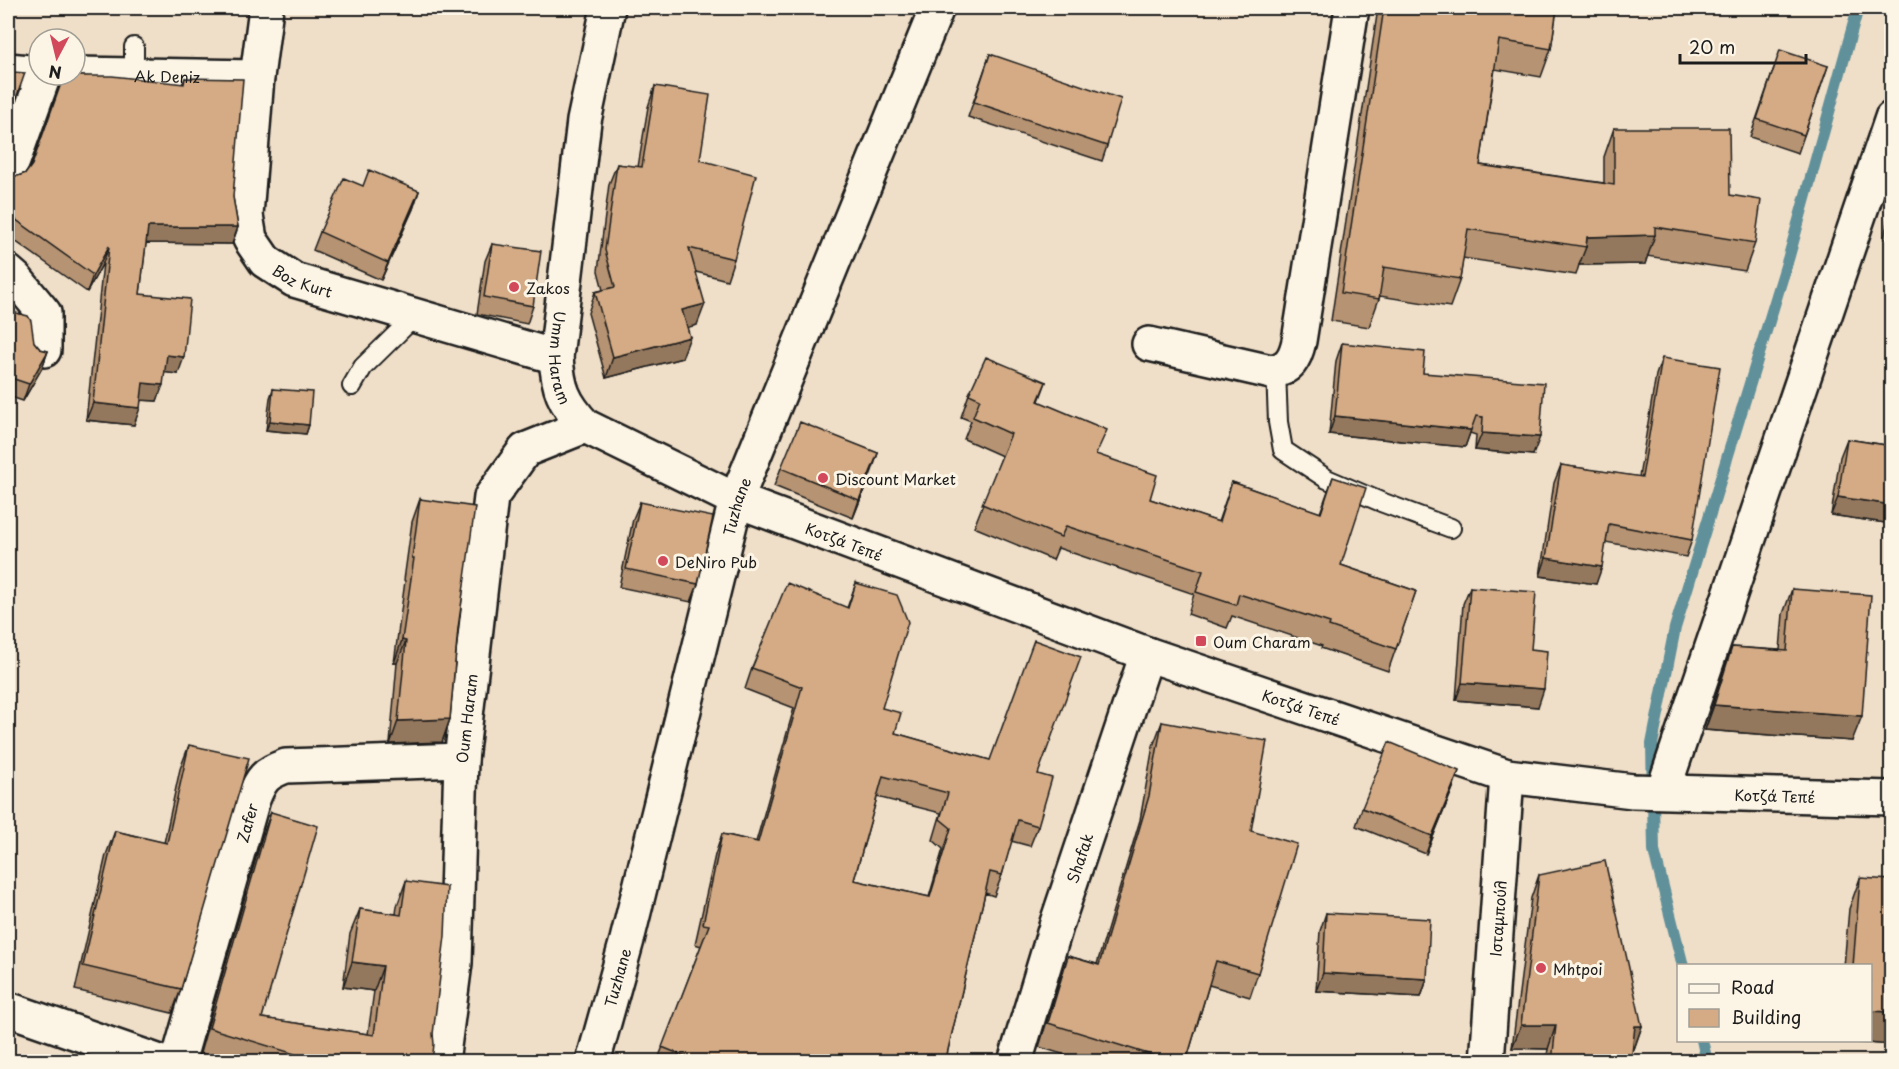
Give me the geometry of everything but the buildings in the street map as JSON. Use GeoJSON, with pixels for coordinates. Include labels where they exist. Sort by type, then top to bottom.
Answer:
{"type":"FeatureCollection","features":[{"type":"Feature","properties":{"kind":"street","name":"Boz Kurt"},"geometry":{"type":"LineString","coordinates":[[266,8],[257,77],[246,215],[250,239],[265,261],[294,280],[556,357]]}},
{"type":"Feature","properties":{"kind":"street","name":"Umm Haram"},"geometry":{"type":"LineString","coordinates":[[608,8],[584,120],[556,357],[558,381],[569,409],[585,426],[736,500]]}},
{"type":"Feature","properties":{"kind":"street","name":"Tuzhane"},"geometry":{"type":"LineString","coordinates":[[593,1062],[627,940],[736,500],[937,8]]}},
{"type":"Feature","properties":{"kind":"street"},"geometry":{"type":"LineString","coordinates":[[1149,344],[1270,372],[1284,370],[1295,358],[1352,8]]}},
{"type":"Feature","properties":{"kind":"street","name":"Ak Deniz"},"geometry":{"type":"LineString","coordinates":[[87,71],[134,60],[257,77]]}},
{"type":"Feature","properties":{"kind":"street"},"geometry":{"type":"LineString","coordinates":[[8,70],[27,72]]}},
{"type":"Feature","properties":{"kind":"street"},"geometry":{"type":"LineString","coordinates":[[8,175],[40,87]]}},
{"type":"Feature","properties":{"kind":"street"},"geometry":{"type":"LineString","coordinates":[[1648,791],[1892,118]]}},
{"type":"Feature","properties":{"kind":"street"},"geometry":{"type":"LineString","coordinates":[[8,272],[44,313],[44,350]]}},
{"type":"Feature","properties":{"kind":"street","name":"Oum Haram"},"geometry":{"type":"LineString","coordinates":[[442,1062],[455,963],[461,760],[491,497],[525,450],[585,426]]}},
{"type":"Feature","properties":{"kind":"street","name":"Κοτζά Τεπέ"},"geometry":{"type":"LineString","coordinates":[[736,500],[1147,654],[1507,776],[1648,791],[1892,798]]}},
{"type":"Feature","properties":{"kind":"street","name":"Shafak"},"geometry":{"type":"LineString","coordinates":[[1015,1062],[1056,923],[1147,654]]}},
{"type":"Feature","properties":{"kind":"street","name":"Zafer"},"geometry":{"type":"LineString","coordinates":[[178,1062],[262,768],[461,760]]}},
{"type":"Feature","properties":{"kind":"street","name":"Ισταμπούλ"},"geometry":{"type":"LineString","coordinates":[[1487,1062],[1507,776]]}},
{"type":"Feature","properties":{"kind":"street"},"geometry":{"type":"LineString","coordinates":[[8,1009],[149,1059]]}},
{"type":"Feature","properties":{"kind":"lane"},"geometry":{"type":"LineString","coordinates":[[352,386],[363,367],[415,316]]}},
{"type":"Feature","properties":{"kind":"lane"},"geometry":{"type":"LineString","coordinates":[[1276,371],[1278,422],[1283,450],[1327,479],[1451,528]]}},
{"type":"Feature","properties":{"kind":"waterway"},"geometry":{"type":"LineString","coordinates":[[1682,964],[1654,851],[1652,744],[1675,628],[1789,256],[1858,8]]}},
{"type":"Feature","properties":{"kind":"waterway"},"geometry":{"type":"LineString","coordinates":[[1702,1042],[1707,1062]]}},
{"type":"Feature","properties":{"kind":"place","name":"Zakos"},"geometry":{"type":"Point","coordinates":[514,287]}},
{"type":"Feature","properties":{"kind":"place","name":"Discount Market"},"geometry":{"type":"Point","coordinates":[823,478]}},
{"type":"Feature","properties":{"kind":"place","name":"DeNiro Pub"},"geometry":{"type":"Point","coordinates":[663,561]}},
{"type":"Feature","properties":{"kind":"place","name":"Oum Charam"},"geometry":{"type":"Point","coordinates":[1201,641]}},
{"type":"Feature","properties":{"kind":"place","name":"Mhtpoi"},"geometry":{"type":"Point","coordinates":[1541,968]}}]}
